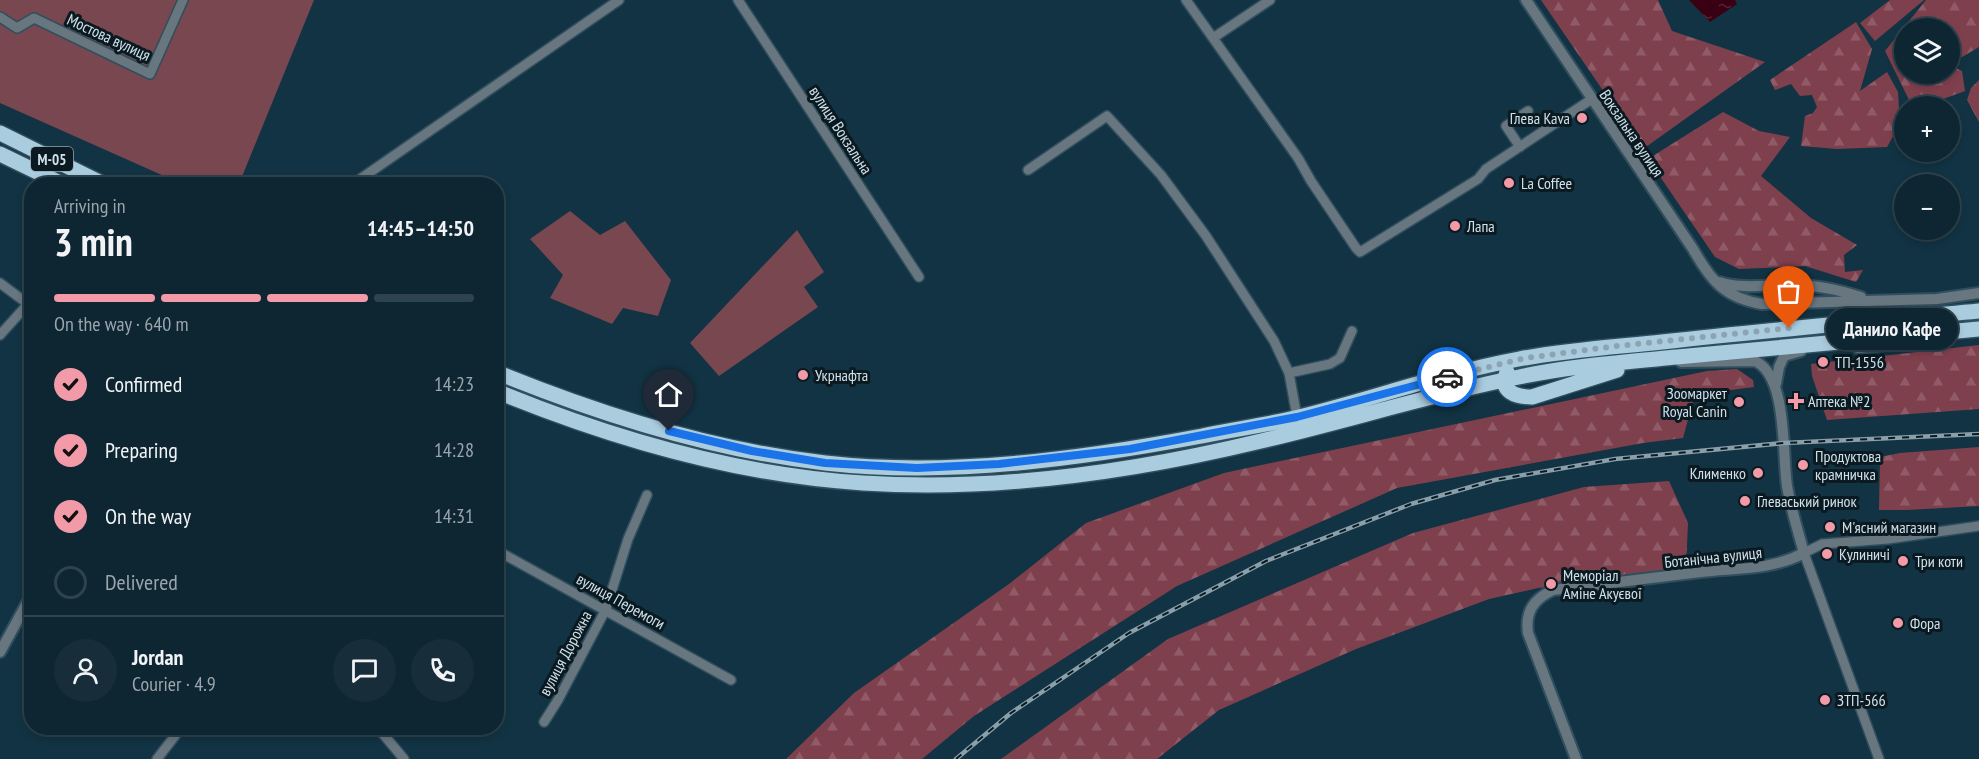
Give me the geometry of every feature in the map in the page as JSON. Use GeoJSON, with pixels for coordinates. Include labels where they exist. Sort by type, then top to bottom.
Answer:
{"type":"FeatureCollection","features":[{"type":"Feature","properties":{"kind":"highway","name":"М-05"},"geometry":{"type":"LineString","coordinates":[[0,133],[89,177]]}},
{"type":"Feature","properties":{"kind":"highway","name":"М-05"},"geometry":{"type":"LineString","coordinates":[[0,154],[48,177]]}},
{"type":"Feature","properties":{"kind":"highway"},"geometry":{"type":"LineString","coordinates":[[504,375],[584,405],[714,443],[825,463],[917,468],[999,464],[1130,449],[1297,417],[1516,360],[1730,333],[1979,311]]}},
{"type":"Feature","properties":{"kind":"highway"},"geometry":{"type":"LineString","coordinates":[[504,394],[565,418],[625,437],[699,458],[754,469],[862,483],[946,485],[1000,483],[1133,467],[1258,442],[1523,376],[1651,360],[1979,329]]}},
{"type":"Feature","properties":{"kind":"highway"},"geometry":{"type":"LineString","coordinates":[[1516,360],[1505,375],[1505,380],[1510,393],[1518,397],[1532,397],[1651,360]]}},
{"type":"Feature","properties":{"kind":"street","name":"Мостова вулиця"},"geometry":{"type":"LineString","coordinates":[[0,17],[16,28],[34,18],[150,74],[183,0]]}},
{"type":"Feature","properties":{"kind":"street"},"geometry":{"type":"LineString","coordinates":[[364,177],[455,116],[619,0]]}},
{"type":"Feature","properties":{"kind":"street","name":"вулиця Вокзальна"},"geometry":{"type":"LineString","coordinates":[[738,0],[919,277]]}},
{"type":"Feature","properties":{"kind":"street"},"geometry":{"type":"LineString","coordinates":[[1186,0],[1298,158],[1311,181],[1360,252],[1478,179],[1486,169],[1592,99]]}},
{"type":"Feature","properties":{"kind":"street"},"geometry":{"type":"LineString","coordinates":[[1213,38],[1270,0]]}},
{"type":"Feature","properties":{"kind":"street","name":"Вокзальна вулиця"},"geometry":{"type":"LineString","coordinates":[[1526,0],[1694,249],[1705,271],[1739,300],[1750,302]]}},
{"type":"Feature","properties":{"kind":"street"},"geometry":{"type":"LineString","coordinates":[[1520,147],[1506,126],[1528,111]]}},
{"type":"Feature","properties":{"kind":"street"},"geometry":{"type":"LineString","coordinates":[[1028,170],[1107,117],[1161,176],[1206,236],[1274,341],[1289,372],[1297,417]]}},
{"type":"Feature","properties":{"kind":"street"},"geometry":{"type":"LineString","coordinates":[[1715,281],[1740,286],[1826,286],[1870,300]]}},
{"type":"Feature","properties":{"kind":"street"},"geometry":{"type":"LineString","coordinates":[[0,283],[24,301]]}},
{"type":"Feature","properties":{"kind":"street"},"geometry":{"type":"LineString","coordinates":[[1794,302],[1799,291],[1797,285]]}},
{"type":"Feature","properties":{"kind":"street"},"geometry":{"type":"LineString","coordinates":[[1751,286],[1747,293],[1750,302],[1761,304],[1937,299],[1979,293]]}},
{"type":"Feature","properties":{"kind":"street"},"geometry":{"type":"LineString","coordinates":[[0,335],[24,311]]}},
{"type":"Feature","properties":{"kind":"street"},"geometry":{"type":"LineString","coordinates":[[1289,372],[1330,364],[1340,358],[1352,331]]}},
{"type":"Feature","properties":{"kind":"street"},"geometry":{"type":"LineString","coordinates":[[1775,388],[1779,367],[1784,356],[1794,352],[1887,346],[1959,331]]}},
{"type":"Feature","properties":{"kind":"street"},"geometry":{"type":"LineString","coordinates":[[1651,360],[1695,363],[1755,361],[1766,368],[1775,388],[1787,484],[1804,553],[1879,759]]}},
{"type":"Feature","properties":{"kind":"street","name":"вулиця Дорожна"},"geometry":{"type":"LineString","coordinates":[[544,722],[606,609],[628,539],[647,495]]}},
{"type":"Feature","properties":{"kind":"street","name":"Ботанічна вулиця"},"geometry":{"type":"LineString","coordinates":[[1576,759],[1528,633],[1527,616],[1533,604],[1543,595],[1553,590],[1766,567],[1782,563],[1822,544],[1888,539],[1979,526]]}},
{"type":"Feature","properties":{"kind":"street","name":"вулиця Перемоги"},"geometry":{"type":"LineString","coordinates":[[504,554],[732,680]]}},
{"type":"Feature","properties":{"kind":"street"},"geometry":{"type":"LineString","coordinates":[[0,652],[24,608]]}},
{"type":"Feature","properties":{"kind":"street"},"geometry":{"type":"LineString","coordinates":[[157,759],[176,735]]}},
{"type":"Feature","properties":{"kind":"street"},"geometry":{"type":"LineString","coordinates":[[384,735],[404,759]]}},
{"type":"Feature","properties":{"kind":"shaded area"},"geometry":{"type":"Polygon","coordinates":[[[0,0],[314,0],[242,177],[166,177],[0,103],[0,0]]]}},
{"type":"Feature","properties":{"kind":"shaded area"},"geometry":{"type":"Polygon","coordinates":[[[570,211],[600,235],[625,221],[671,280],[658,316],[623,308],[612,324],[550,298],[563,275],[530,239],[570,211]]]}},
{"type":"Feature","properties":{"kind":"shaded area"},"geometry":{"type":"Polygon","coordinates":[[[797,230],[824,272],[804,287],[818,307],[719,376],[690,343],[797,230]]]}},
{"type":"Feature","properties":{"kind":"green space"},"geometry":{"type":"Polygon","coordinates":[[[1541,0],[1658,0],[1672,31],[1765,62],[1643,149],[1541,0]]]}},
{"type":"Feature","properties":{"kind":"green space"},"geometry":{"type":"Polygon","coordinates":[[[1890,0],[1924,0],[1902,18],[1894,18],[1894,25],[1875,41],[1860,23],[1890,0]]]}},
{"type":"Feature","properties":{"kind":"green space"},"geometry":{"type":"Polygon","coordinates":[[[1926,0],[1979,0],[1979,47],[1960,57],[1960,18],[1912,18],[1926,0]]]}},
{"type":"Feature","properties":{"kind":"green space"},"geometry":{"type":"Polygon","coordinates":[[[1856,22],[1872,49],[1860,91],[1887,72],[1898,92],[1898,96],[1894,96],[1894,135],[1887,147],[1837,149],[1801,146],[1805,116],[1813,113],[1817,107],[1812,95],[1800,96],[1791,84],[1775,90],[1770,80],[1856,22]]]}},
{"type":"Feature","properties":{"kind":"green space"},"geometry":{"type":"Polygon","coordinates":[[[1894,40],[1894,69],[1885,51],[1894,40]]]}},
{"type":"Feature","properties":{"kind":"green space"},"geometry":{"type":"Polygon","coordinates":[[[1960,70],[1962,71],[1965,91],[1951,96],[1907,96],[1901,84],[1960,84],[1960,70]]]}},
{"type":"Feature","properties":{"kind":"green space"},"geometry":{"type":"Polygon","coordinates":[[[1979,80],[1979,122],[1967,100],[1971,88],[1979,80]]]}},
{"type":"Feature","properties":{"kind":"green space"},"geometry":{"type":"Polygon","coordinates":[[[1723,112],[1759,131],[1790,137],[1761,176],[1811,218],[1857,245],[1844,255],[1845,272],[1863,270],[1856,282],[1805,266],[1739,269],[1715,257],[1648,159],[1723,112]]]}},
{"type":"Feature","properties":{"kind":"green space"},"geometry":{"type":"Polygon","coordinates":[[[1979,345],[1979,409],[1827,420],[1812,376],[1811,364],[1979,345]]]}},
{"type":"Feature","properties":{"kind":"green space"},"geometry":{"type":"Polygon","coordinates":[[[1737,369],[1753,380],[1754,387],[1708,393],[1693,401],[1683,438],[1643,443],[1397,488],[1177,586],[974,716],[922,759],[786,759],[854,693],[1009,584],[1086,523],[1224,473],[1707,371],[1737,369]]]}},
{"type":"Feature","properties":{"kind":"green space"},"geometry":{"type":"Polygon","coordinates":[[[1979,447],[1979,506],[1879,510],[1880,457],[1900,453],[1979,447]]]}},
{"type":"Feature","properties":{"kind":"green space"},"geometry":{"type":"Polygon","coordinates":[[[1669,481],[1688,523],[1686,568],[1538,588],[1489,599],[1356,649],[1219,710],[1157,759],[1001,759],[1168,639],[1413,533],[1584,487],[1669,481]]]}},
{"type":"Feature","properties":{"kind":"water"},"geometry":{"type":"Polygon","coordinates":[[[1689,0],[1735,0],[1737,4],[1710,22],[1689,0]]]}},
{"type":"Feature","properties":{"kind":"railway"},"geometry":{"type":"LineString","coordinates":[[956,759],[1011,713],[1129,633],[1266,561],[1411,504],[1495,480],[1615,459],[1784,443],[1979,434]]}},
{"type":"Feature","properties":{"kind":"way so far"},"geometry":{"type":"LineString","coordinates":[[1447,377],[1526,358],[1789,328]]}},
{"type":"Feature","properties":{"kind":"place","name":"Глева Kava"},"geometry":{"type":"Point","coordinates":[1582,118]}},
{"type":"Feature","properties":{"kind":"place","name":"La Coffee"},"geometry":{"type":"Point","coordinates":[1509,183]}},
{"type":"Feature","properties":{"kind":"place","name":"Лапа"},"geometry":{"type":"Point","coordinates":[1455,226]}},
{"type":"Feature","properties":{"kind":"place","name":"Данило Кафе"},"geometry":{"type":"Point","coordinates":[1789,328]}},
{"type":"Feature","properties":{"kind":"place","name":"ТП-1556"},"geometry":{"type":"Point","coordinates":[1823,362]}},
{"type":"Feature","properties":{"kind":"place","name":"Укрнафта"},"geometry":{"type":"Point","coordinates":[803,375]}},
{"type":"Feature","properties":{"kind":"place","name":"Аптека №2"},"geometry":{"type":"Point","coordinates":[1796,401]}},
{"type":"Feature","properties":{"kind":"place","name":"Зоомаркет Royal Canin"},"geometry":{"type":"Point","coordinates":[1739,402]}},
{"type":"Feature","properties":{"kind":"place","name":"Продуктова крамничка"},"geometry":{"type":"Point","coordinates":[1803,465]}},
{"type":"Feature","properties":{"kind":"place","name":"Клименко"},"geometry":{"type":"Point","coordinates":[1758,473]}},
{"type":"Feature","properties":{"kind":"place","name":"Глеваський ринок"},"geometry":{"type":"Point","coordinates":[1745,501]}},
{"type":"Feature","properties":{"kind":"place","name":"М'ясний магазин"},"geometry":{"type":"Point","coordinates":[1830,527]}},
{"type":"Feature","properties":{"kind":"place","name":"Кулиничі"},"geometry":{"type":"Point","coordinates":[1827,554]}},
{"type":"Feature","properties":{"kind":"place","name":"Три коти"},"geometry":{"type":"Point","coordinates":[1903,561]}},
{"type":"Feature","properties":{"kind":"place","name":"Меморіал Аміне Акуєвої"},"geometry":{"type":"Point","coordinates":[1551,584]}},
{"type":"Feature","properties":{"kind":"place","name":"Фора"},"geometry":{"type":"Point","coordinates":[1898,623]}},
{"type":"Feature","properties":{"kind":"place","name":"ЗТП-566"},"geometry":{"type":"Point","coordinates":[1825,700]}},
{"type":"Feature","properties":{"kind":"route"},"geometry":{"type":"LineString","coordinates":[[669,431],[771,455],[825,463],[917,468],[999,464],[1130,449],[1297,417],[1447,377]]}}]}
